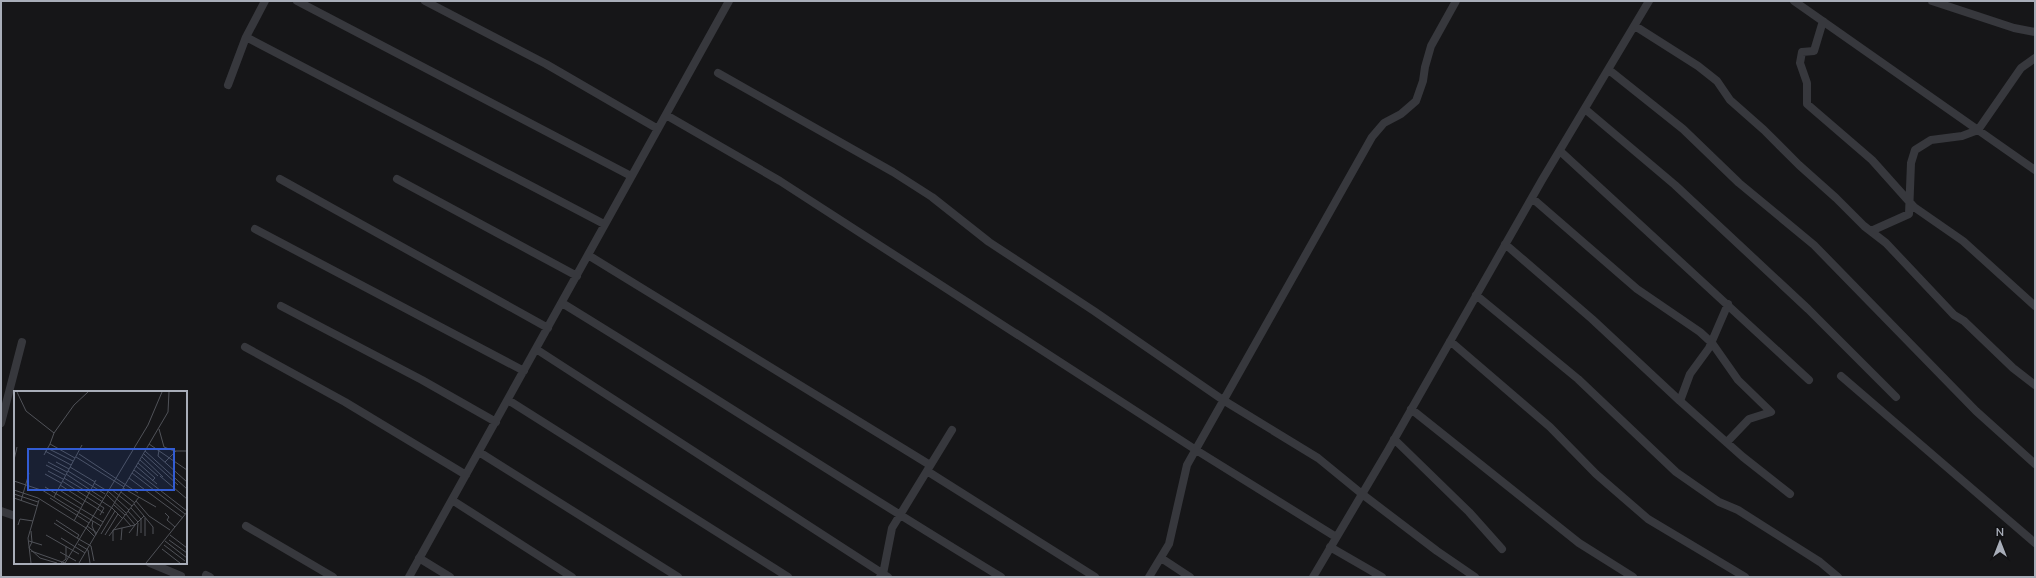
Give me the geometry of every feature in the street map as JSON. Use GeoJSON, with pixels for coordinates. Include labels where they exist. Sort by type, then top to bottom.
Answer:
{"type":"FeatureCollection","features":[{"type":"Feature","properties":{"kind":"street"},"geometry":{"type":"LineString","coordinates":[[228,84],[246,37],[265,1]]}},
{"type":"Feature","properties":{"kind":"street"},"geometry":{"type":"LineString","coordinates":[[297,1],[631,176]]}},
{"type":"Feature","properties":{"kind":"street"},"geometry":{"type":"LineString","coordinates":[[425,1],[546,64],[658,129]]}},
{"type":"Feature","properties":{"kind":"street"},"geometry":{"type":"LineString","coordinates":[[409,577],[729,1]]}},
{"type":"Feature","properties":{"kind":"street"},"geometry":{"type":"LineString","coordinates":[[1149,577],[1169,544],[1187,465],[1372,137],[1384,123],[1401,114],[1416,101],[1423,81],[1431,46],[1456,1]]}},
{"type":"Feature","properties":{"kind":"street"},"geometry":{"type":"LineString","coordinates":[[1313,577],[1394,439],[1505,244],[1650,1]]}},
{"type":"Feature","properties":{"kind":"street"},"geometry":{"type":"LineString","coordinates":[[1794,1],[2035,170]]}},
{"type":"Feature","properties":{"kind":"street"},"geometry":{"type":"LineString","coordinates":[[1932,1],[1982,16],[2014,28],[2035,32]]}},
{"type":"Feature","properties":{"kind":"street"},"geometry":{"type":"LineString","coordinates":[[1822,21],[1814,51],[1802,52],[1800,63],[1807,83],[1807,104],[1872,160],[1911,203],[1963,241],[2035,306]]}},
{"type":"Feature","properties":{"kind":"street"},"geometry":{"type":"LineString","coordinates":[[1635,26],[1698,66],[1717,80],[1730,100],[1910,267],[1954,315],[1964,321],[2013,368],[2035,385]]}},
{"type":"Feature","properties":{"kind":"street"},"geometry":{"type":"LineString","coordinates":[[246,37],[604,224]]}},
{"type":"Feature","properties":{"kind":"street"},"geometry":{"type":"LineString","coordinates":[[1871,231],[1910,214],[1910,163],[1915,150],[1931,140],[1962,136],[1978,130],[2021,68],[2035,58]]}},
{"type":"Feature","properties":{"kind":"street"},"geometry":{"type":"LineString","coordinates":[[1609,70],[1683,129],[1739,184],[1814,245],[1976,411],[2035,464]]}},
{"type":"Feature","properties":{"kind":"street"},"geometry":{"type":"LineString","coordinates":[[718,73],[893,172],[932,197],[990,242],[1224,400],[1318,458],[1362,494],[1437,551],[1475,577]]}},
{"type":"Feature","properties":{"kind":"street"},"geometry":{"type":"LineString","coordinates":[[1585,108],[1675,184],[1808,310],[1896,397]]}},
{"type":"Feature","properties":{"kind":"street"},"geometry":{"type":"LineString","coordinates":[[666,115],[780,181],[1196,450],[1336,537]]}},
{"type":"Feature","properties":{"kind":"street"},"geometry":{"type":"LineString","coordinates":[[1560,151],[1809,380]]}},
{"type":"Feature","properties":{"kind":"street"},"geometry":{"type":"LineString","coordinates":[[280,179],[548,328]]}},
{"type":"Feature","properties":{"kind":"street"},"geometry":{"type":"LineString","coordinates":[[397,179],[577,276]]}},
{"type":"Feature","properties":{"kind":"street"},"geometry":{"type":"LineString","coordinates":[[1532,198],[1638,289],[1700,332],[1712,343],[1738,380],[1771,412],[1749,419],[1727,442]]}},
{"type":"Feature","properties":{"kind":"street"},"geometry":{"type":"LineString","coordinates":[[255,229],[524,371]]}},
{"type":"Feature","properties":{"kind":"street"},"geometry":{"type":"LineString","coordinates":[[1505,244],[1592,318],[1680,401],[1790,494]]}},
{"type":"Feature","properties":{"kind":"street"},"geometry":{"type":"LineString","coordinates":[[588,255],[928,468],[1095,577]]}},
{"type":"Feature","properties":{"kind":"street"},"geometry":{"type":"LineString","coordinates":[[1476,295],[1578,379],[1676,472],[1719,502],[1738,510],[1820,562],[1838,577]]}},
{"type":"Feature","properties":{"kind":"street"},"geometry":{"type":"LineString","coordinates":[[562,303],[673,371],[900,516],[1002,577]]}},
{"type":"Feature","properties":{"kind":"street"},"geometry":{"type":"LineString","coordinates":[[1680,401],[1690,374],[1712,343],[1728,305]]}},
{"type":"Feature","properties":{"kind":"street"},"geometry":{"type":"LineString","coordinates":[[281,306],[422,380],[496,422]]}},
{"type":"Feature","properties":{"kind":"street"},"geometry":{"type":"LineString","coordinates":[[1450,341],[1550,427],[1592,470],[1648,520],[1745,577]]}},
{"type":"Feature","properties":{"kind":"street"},"geometry":{"type":"LineString","coordinates":[[1,423],[22,342]]}},
{"type":"Feature","properties":{"kind":"street"},"geometry":{"type":"LineString","coordinates":[[245,347],[345,402],[466,475]]}},
{"type":"Feature","properties":{"kind":"street"},"geometry":{"type":"LineString","coordinates":[[536,349],[883,576],[892,528],[952,430]]}},
{"type":"Feature","properties":{"kind":"street"},"geometry":{"type":"LineString","coordinates":[[1841,376],[2035,543]]}},
{"type":"Feature","properties":{"kind":"street"},"geometry":{"type":"LineString","coordinates":[[508,400],[788,577]]}},
{"type":"Feature","properties":{"kind":"street"},"geometry":{"type":"LineString","coordinates":[[1411,409],[1579,543],[1633,577]]}},
{"type":"Feature","properties":{"kind":"street"},"geometry":{"type":"LineString","coordinates":[[1394,439],[1469,512],[1502,548]]}},
{"type":"Feature","properties":{"kind":"street"},"geometry":{"type":"LineString","coordinates":[[479,452],[678,577]]}},
{"type":"Feature","properties":{"kind":"street"},"geometry":{"type":"LineString","coordinates":[[452,500],[572,577]]}},
{"type":"Feature","properties":{"kind":"street"},"geometry":{"type":"LineString","coordinates":[[1,511],[14,516]]}},
{"type":"Feature","properties":{"kind":"street"},"geometry":{"type":"LineString","coordinates":[[246,526],[333,577]]}},
{"type":"Feature","properties":{"kind":"street"},"geometry":{"type":"LineString","coordinates":[[1330,547],[1382,577]]}},
{"type":"Feature","properties":{"kind":"street"},"geometry":{"type":"LineString","coordinates":[[419,558],[450,577]]}},
{"type":"Feature","properties":{"kind":"street"},"geometry":{"type":"LineString","coordinates":[[1161,558],[1190,577]]}},
{"type":"Feature","properties":{"kind":"street"},"geometry":{"type":"LineString","coordinates":[[152,564],[181,576]]}}]}
